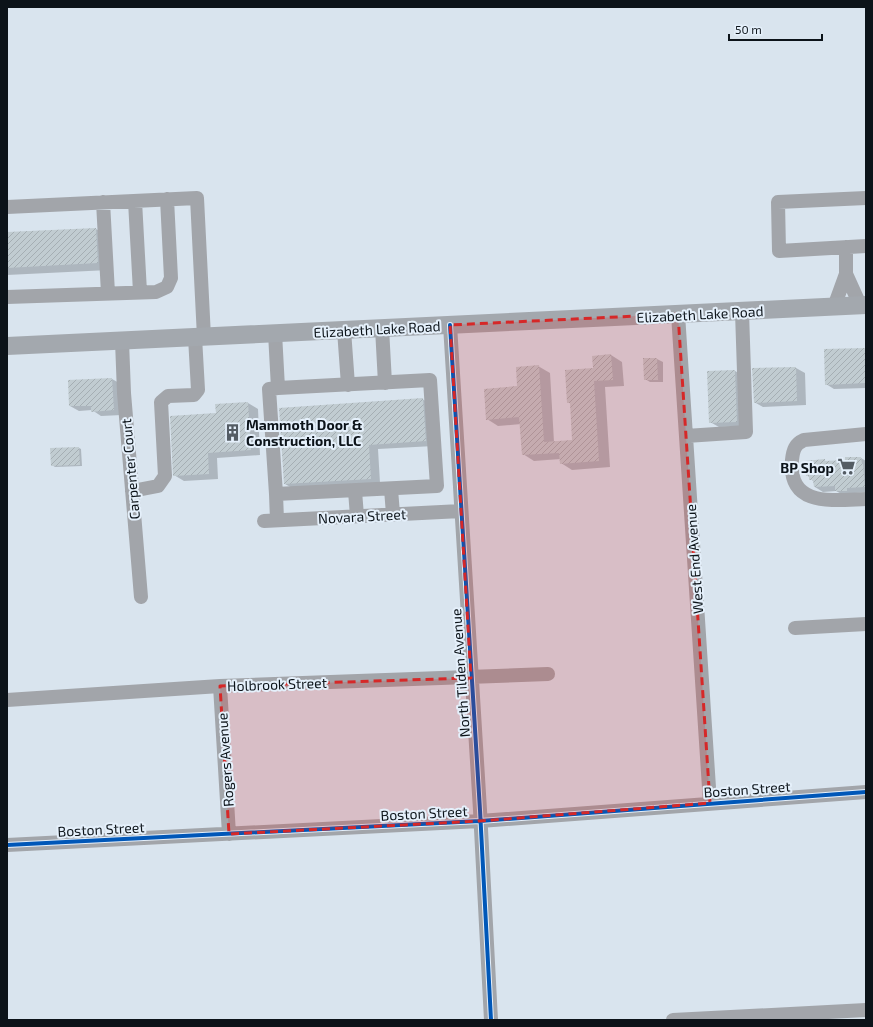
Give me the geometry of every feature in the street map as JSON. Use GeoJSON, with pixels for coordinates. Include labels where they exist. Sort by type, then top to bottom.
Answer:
{"type":"FeatureCollection","features":[{"type":"Feature","properties":{"kind":"main road","name":"Elizabeth Lake Road"},"geometry":{"type":"LineString","coordinates":[[7,346],[742,312],[863,305]]}},
{"type":"Feature","properties":{"kind":"street"},"geometry":{"type":"LineString","coordinates":[[7,207],[197,198],[200,337],[198,390],[194,395],[168,396],[161,402],[164,476],[158,486],[132,490]]}},
{"type":"Feature","properties":{"kind":"street"},"geometry":{"type":"LineString","coordinates":[[866,198],[778,202],[779,251],[866,246]]}},
{"type":"Feature","properties":{"kind":"street"},"geometry":{"type":"LineString","coordinates":[[7,297],[156,292],[167,287],[171,278],[167,199]]}},
{"type":"Feature","properties":{"kind":"street"},"geometry":{"type":"LineString","coordinates":[[135,201],[140,292]]}},
{"type":"Feature","properties":{"kind":"street"},"geometry":{"type":"LineString","coordinates":[[103,202],[108,294]]}},
{"type":"Feature","properties":{"kind":"street"},"geometry":{"type":"LineString","coordinates":[[834,307],[846,274],[846,247]]}},
{"type":"Feature","properties":{"kind":"street"},"geometry":{"type":"LineString","coordinates":[[846,274],[863,305]]}},
{"type":"Feature","properties":{"kind":"street"},"geometry":{"type":"LineString","coordinates":[[686,436],[746,432],[742,312]]}},
{"type":"Feature","properties":{"kind":"street","name":"West End Avenue"},"geometry":{"type":"LineString","coordinates":[[678,314],[710,803]]}},
{"type":"Feature","properties":{"kind":"street","name":"North Tilden Avenue"},"geometry":{"type":"LineString","coordinates":[[450,325],[491,1020]]}},
{"type":"Feature","properties":{"kind":"street"},"geometry":{"type":"LineString","coordinates":[[382,328],[385,383]]}},
{"type":"Feature","properties":{"kind":"street"},"geometry":{"type":"LineString","coordinates":[[344,330],[348,384]]}},
{"type":"Feature","properties":{"kind":"street"},"geometry":{"type":"LineString","coordinates":[[275,333],[278,388]]}},
{"type":"Feature","properties":{"kind":"street","name":"Carpenter Court"},"geometry":{"type":"LineString","coordinates":[[122,341],[124,393],[141,597]]}},
{"type":"Feature","properties":{"kind":"street"},"geometry":{"type":"LineString","coordinates":[[430,380],[437,486],[276,494],[269,389],[385,383],[430,380]]}},
{"type":"Feature","properties":{"kind":"street"},"geometry":{"type":"LineString","coordinates":[[866,434],[804,440],[797,443],[793,450],[792,464],[794,478],[798,486],[807,495],[813,498],[830,500],[866,499]]}},
{"type":"Feature","properties":{"kind":"street"},"geometry":{"type":"LineString","coordinates":[[435,447],[457,446]]}},
{"type":"Feature","properties":{"kind":"street"},"geometry":{"type":"LineString","coordinates":[[391,489],[393,514]]}},
{"type":"Feature","properties":{"kind":"street"},"geometry":{"type":"LineString","coordinates":[[355,490],[357,516]]}},
{"type":"Feature","properties":{"kind":"street","name":"Novara Street"},"geometry":{"type":"LineString","coordinates":[[276,494],[271,520],[461,510]]}},
{"type":"Feature","properties":{"kind":"street"},"geometry":{"type":"LineString","coordinates":[[795,628],[866,624]]}},
{"type":"Feature","properties":{"kind":"street","name":"Holbrook Street"},"geometry":{"type":"LineString","coordinates":[[7,700],[220,686],[548,674]]}},
{"type":"Feature","properties":{"kind":"street","name":"Rogers Avenue"},"geometry":{"type":"LineString","coordinates":[[220,686],[229,834]]}},
{"type":"Feature","properties":{"kind":"street","name":"Boston Street"},"geometry":{"type":"LineString","coordinates":[[7,845],[480,821],[866,792]]}},
{"type":"Feature","properties":{"kind":"street"},"geometry":{"type":"LineString","coordinates":[[672,1020],[796,1017],[858,1013]]}},
{"type":"Feature","properties":{"kind":"highlighted area"},"geometry":{"type":"Polygon","coordinates":[[[678,314],[710,803],[480,821],[229,834],[220,686],[471,678],[450,325],[678,314]]]}},
{"type":"Feature","properties":{"kind":"building"},"geometry":{"type":"Polygon","coordinates":[[[96,228],[98,263],[7,268],[7,232],[96,228]]]}},
{"type":"Feature","properties":{"kind":"building"},"geometry":{"type":"Polygon","coordinates":[[[866,348],[866,383],[825,385],[824,349],[866,348]]]}},
{"type":"Feature","properties":{"kind":"building"},"geometry":{"type":"Polygon","coordinates":[[[611,354],[613,380],[594,381],[599,461],[560,464],[559,453],[522,455],[519,417],[486,420],[484,389],[517,386],[516,367],[539,365],[544,442],[572,440],[570,403],[567,403],[565,370],[593,368],[592,356],[611,354]]]}},
{"type":"Feature","properties":{"kind":"building"},"geometry":{"type":"Polygon","coordinates":[[[643,358],[657,358],[658,380],[644,380],[643,358]]]}},
{"type":"Feature","properties":{"kind":"building"},"geometry":{"type":"Polygon","coordinates":[[[796,367],[797,401],[754,403],[752,368],[796,367]]]}},
{"type":"Feature","properties":{"kind":"building"},"geometry":{"type":"Polygon","coordinates":[[[735,370],[737,422],[709,423],[707,371],[735,370]]]}},
{"type":"Feature","properties":{"kind":"building"},"geometry":{"type":"Polygon","coordinates":[[[112,378],[114,410],[91,412],[91,406],[69,406],[68,380],[112,378]]]}},
{"type":"Feature","properties":{"kind":"building"},"geometry":{"type":"Polygon","coordinates":[[[423,398],[426,441],[369,445],[371,479],[284,484],[279,408],[423,398]]]}},
{"type":"Feature","properties":{"kind":"building"},"geometry":{"type":"Polygon","coordinates":[[[248,402],[251,450],[208,453],[209,474],[173,476],[170,416],[216,413],[215,404],[248,402]]]}},
{"type":"Feature","properties":{"kind":"building"},"geometry":{"type":"Polygon","coordinates":[[[79,447],[80,465],[51,466],[50,448],[79,447]]]}},
{"type":"Feature","properties":{"kind":"building"},"geometry":{"type":"Polygon","coordinates":[[[845,457],[861,457],[865,487],[847,488],[847,491],[835,491],[835,486],[814,487],[813,480],[809,480],[809,476],[806,476],[805,461],[825,459],[825,461],[845,460],[845,457]]]}},
{"type":"Feature","properties":{"kind":"cycle path"},"geometry":{"type":"LineString","coordinates":[[450,325],[480,810],[491,1020]]}},
{"type":"Feature","properties":{"kind":"cycle path"},"geometry":{"type":"LineString","coordinates":[[7,845],[480,821],[866,792]]}},
{"type":"Feature","properties":{"kind":"place","name":"Mammoth Door & Construction, LLC"},"geometry":{"type":"Point","coordinates":[233,432]}},
{"type":"Feature","properties":{"kind":"place","name":"BP Shop"},"geometry":{"type":"Point","coordinates":[847,467]}}]}
